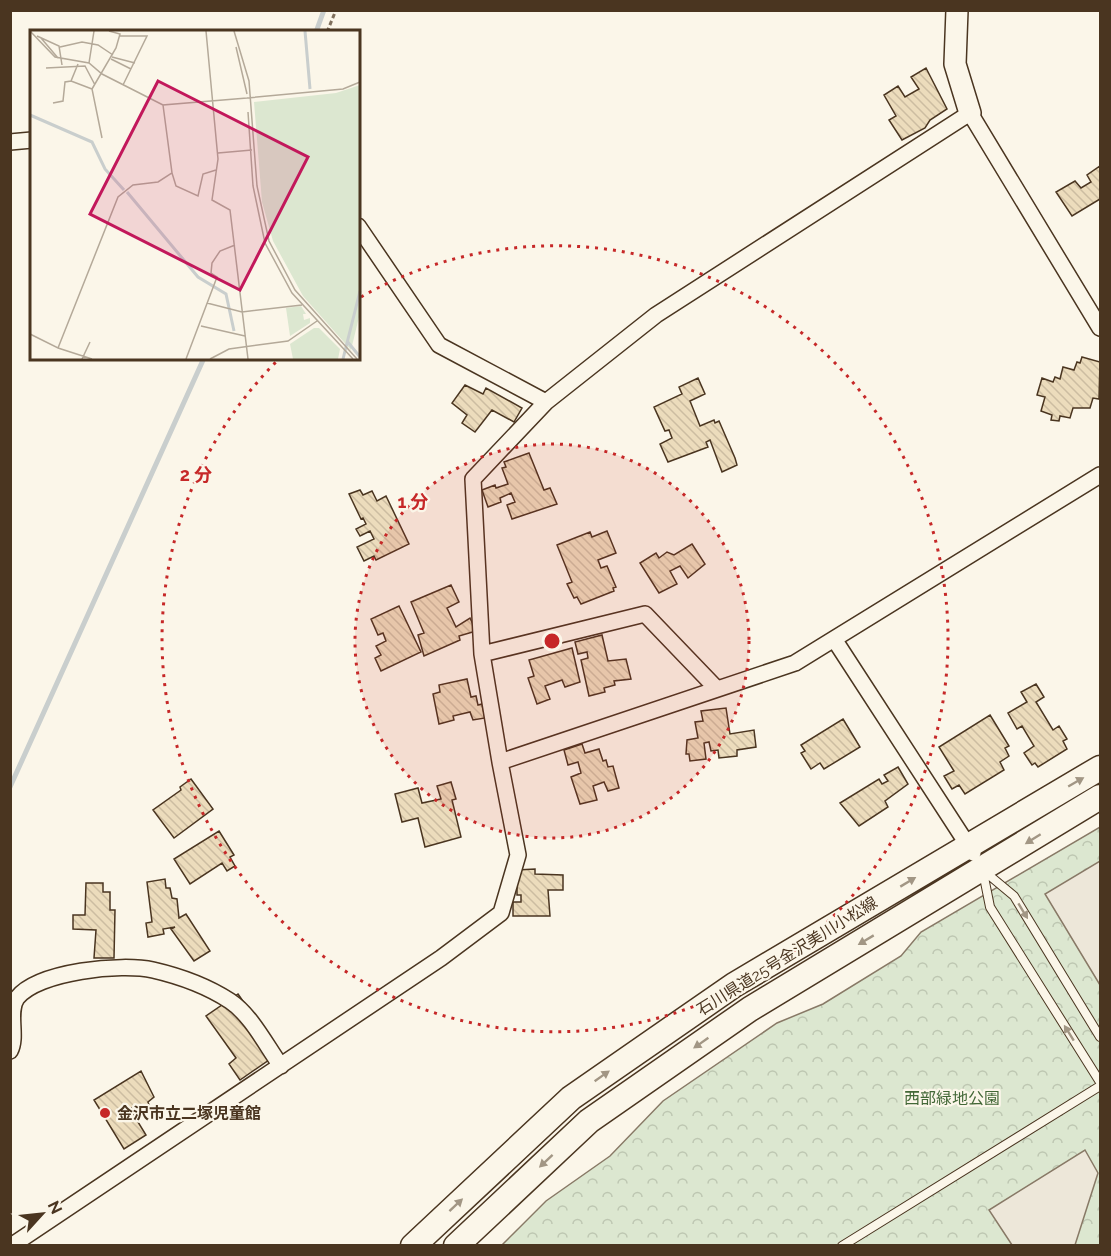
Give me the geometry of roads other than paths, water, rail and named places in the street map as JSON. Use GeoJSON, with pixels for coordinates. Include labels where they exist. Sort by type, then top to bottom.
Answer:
{"type":"FeatureCollection","features":[{"type":"Feature","properties":{"kind":"main road","name":"石川県道25号金沢美川小松線"},"geometry":{"type":"LineString","coordinates":[[413,1245],[571,1098],[734,985],[1101,768]]}},
{"type":"Feature","properties":{"kind":"main road","name":"石川県道25号金沢美川小松線"},"geometry":{"type":"LineString","coordinates":[[456,1245],[589,1121],[750,1009],[1101,797]]}},
{"type":"Feature","properties":{"kind":"street"},"geometry":{"type":"LineString","coordinates":[[957,10],[955,64],[970,113],[1101,328]]}},
{"type":"Feature","properties":{"kind":"street"},"geometry":{"type":"LineString","coordinates":[[11,1245],[441,958],[501,913],[518,855],[482,654],[473,479],[546,402],[656,315],[970,113]]}},
{"type":"Feature","properties":{"kind":"street"},"geometry":{"type":"LineString","coordinates":[[10,142],[30,140]]}},
{"type":"Feature","properties":{"kind":"street"},"geometry":{"type":"LineString","coordinates":[[360,229],[439,345],[546,402]]}},
{"type":"Feature","properties":{"kind":"street"},"geometry":{"type":"LineString","coordinates":[[500,762],[795,663],[1101,475]]}},
{"type":"Feature","properties":{"kind":"street"},"geometry":{"type":"LineString","coordinates":[[482,654],[645,614],[717,689]]}},
{"type":"Feature","properties":{"kind":"street"},"geometry":{"type":"LineString","coordinates":[[834,639],[982,870]]}},
{"type":"Feature","properties":{"kind":"street"},"geometry":{"type":"LineString","coordinates":[[10,1051],[14,1043],[12,1019],[16,999],[31,986],[59,975],[87,970],[151,970],[193,982],[231,1001],[281,1066]]}},
{"type":"Feature","properties":{"kind":"lane"},"geometry":{"type":"LineString","coordinates":[[982,870],[1014,896],[1101,1037]]}},
{"type":"Feature","properties":{"kind":"lane"},"geometry":{"type":"LineString","coordinates":[[843,1245],[1101,1084],[990,908],[982,870]]}},
{"type":"Feature","properties":{"kind":"waterway"},"geometry":{"type":"LineString","coordinates":[[317,30],[324,10]]}},
{"type":"Feature","properties":{"kind":"waterway"},"geometry":{"type":"LineString","coordinates":[[10,787],[203,360]]}},
{"type":"Feature","properties":{"kind":"place","name":"金沢市立二塚児童館"},"geometry":{"type":"Point","coordinates":[105,1113]}},
{"type":"Feature","properties":{"kind":"park label","name":"西部緑地公園"},"geometry":{"type":"Point","coordinates":[952,1098]}}]}
